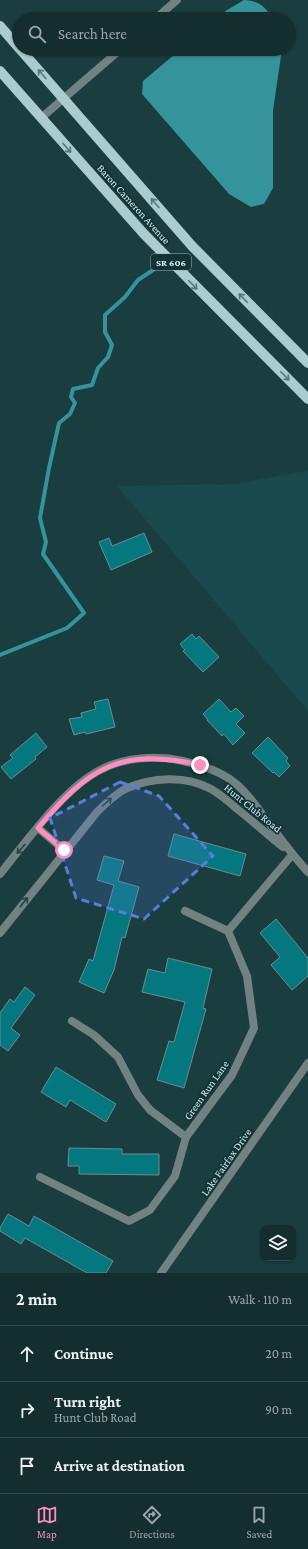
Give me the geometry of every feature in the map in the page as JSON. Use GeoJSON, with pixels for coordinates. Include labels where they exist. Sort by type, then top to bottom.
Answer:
{"type":"FeatureCollection","features":[{"type":"Feature","properties":{"kind":"main road","name":"Baron Cameron Avenue"},"geometry":{"type":"LineString","coordinates":[[0,26],[12,39]]}},
{"type":"Feature","properties":{"kind":"main road","name":"Baron Cameron Avenue"},"geometry":{"type":"LineString","coordinates":[[27,56],[192,246],[308,363]]}},
{"type":"Feature","properties":{"kind":"main road","name":"Baron Cameron Avenue"},"geometry":{"type":"LineString","coordinates":[[0,71],[144,234],[308,399]]}},
{"type":"Feature","properties":{"kind":"street"},"geometry":{"type":"LineString","coordinates":[[163,12],[177,0]]}},
{"type":"Feature","properties":{"kind":"street"},"geometry":{"type":"LineString","coordinates":[[41,118],[113,56]]}},
{"type":"Feature","properties":{"kind":"street","name":"Hunt Club Road"},"geometry":{"type":"LineString","coordinates":[[0,874],[62,800],[82,782],[100,770],[114,764],[130,760],[151,758],[174,759],[200,765],[219,773],[235,783],[251,799],[292,855]]}},
{"type":"Feature","properties":{"kind":"street","name":"Hunt Club Road"},"geometry":{"type":"LineString","coordinates":[[0,933],[64,850],[96,812],[124,790],[138,785],[167,779],[189,782],[211,789],[245,815],[292,855],[308,872]]}},
{"type":"Feature","properties":{"kind":"street"},"geometry":{"type":"LineString","coordinates":[[38,828],[64,850]]}},
{"type":"Feature","properties":{"kind":"street"},"geometry":{"type":"LineString","coordinates":[[184,911],[228,931],[292,855]]}},
{"type":"Feature","properties":{"kind":"street","name":"Green Run Lane"},"geometry":{"type":"LineString","coordinates":[[40,1177],[129,1221],[150,1210],[175,1176],[186,1137],[232,1075],[254,1028],[247,976],[228,931]]}},
{"type":"Feature","properties":{"kind":"street"},"geometry":{"type":"LineString","coordinates":[[72,1021],[94,1035],[118,1057],[138,1095],[150,1110],[186,1137]]}},
{"type":"Feature","properties":{"kind":"street","name":"Lake Fairfax Drive"},"geometry":{"type":"LineString","coordinates":[[161,1273],[308,1062]]}},
{"type":"Feature","properties":{"kind":"highlighted area"},"geometry":{"type":"Polygon","coordinates":[[[120,782],[159,796],[213,856],[144,919],[76,898],[50,818],[120,782]]]}},
{"type":"Feature","properties":{"kind":"shaded area"},"geometry":{"type":"Polygon","coordinates":[[[306,471],[308,473],[308,711],[117,486],[233,484],[306,471]]]}},
{"type":"Feature","properties":{"kind":"water"},"geometry":{"type":"Polygon","coordinates":[[[244,0],[258,3],[268,12],[225,12],[244,0]]]}},
{"type":"Feature","properties":{"kind":"water"},"geometry":{"type":"Polygon","coordinates":[[[173,56],[281,56],[273,111],[273,188],[264,204],[251,207],[229,194],[142,94],[143,81],[173,56]]]}},
{"type":"Feature","properties":{"kind":"building"},"geometry":{"type":"Polygon","coordinates":[[[144,533],[152,552],[111,570],[99,542],[109,538],[112,546],[144,533]]]}},
{"type":"Feature","properties":{"kind":"building"},"geometry":{"type":"Polygon","coordinates":[[[192,634],[196,639],[199,636],[219,657],[203,672],[183,651],[185,650],[180,644],[192,634]]]}},
{"type":"Feature","properties":{"kind":"building"},"geometry":{"type":"Polygon","coordinates":[[[108,699],[115,727],[86,734],[85,732],[74,735],[69,719],[82,717],[81,713],[96,709],[94,702],[108,699]]]}},
{"type":"Feature","properties":{"kind":"building"},"geometry":{"type":"Polygon","coordinates":[[[219,699],[231,712],[236,708],[244,716],[236,724],[245,733],[233,745],[224,734],[222,736],[203,714],[219,699]]]}},
{"type":"Feature","properties":{"kind":"building"},"geometry":{"type":"Polygon","coordinates":[[[36,733],[47,747],[35,757],[36,759],[11,779],[1,767],[13,758],[10,755],[36,733]]]}},
{"type":"Feature","properties":{"kind":"building"},"geometry":{"type":"Polygon","coordinates":[[[268,737],[288,758],[286,761],[290,766],[279,777],[252,753],[268,737]]]}},
{"type":"Feature","properties":{"kind":"building"},"geometry":{"type":"Polygon","coordinates":[[[174,834],[246,854],[240,876],[168,856],[174,834]]]}},
{"type":"Feature","properties":{"kind":"building"},"geometry":{"type":"Polygon","coordinates":[[[104,856],[124,861],[118,881],[139,887],[125,938],[122,937],[114,970],[104,993],[79,982],[89,959],[93,961],[114,885],[97,880],[104,856]]]}},
{"type":"Feature","properties":{"kind":"building"},"geometry":{"type":"Polygon","coordinates":[[[276,919],[308,958],[308,976],[292,990],[271,965],[280,957],[260,933],[276,919]]]}},
{"type":"Feature","properties":{"kind":"building"},"geometry":{"type":"Polygon","coordinates":[[[168,958],[212,969],[203,1008],[206,1009],[184,1088],[157,1080],[169,1041],[174,1042],[185,1002],[142,992],[148,969],[165,973],[168,958]]]}},
{"type":"Feature","properties":{"kind":"building"},"geometry":{"type":"Polygon","coordinates":[[[25,987],[35,995],[11,1028],[20,1035],[8,1051],[0,1045],[0,1013],[10,999],[14,1002],[25,987]]]}},
{"type":"Feature","properties":{"kind":"building"},"geometry":{"type":"Polygon","coordinates":[[[56,1067],[116,1104],[106,1122],[70,1100],[66,1107],[41,1092],[56,1067]]]}},
{"type":"Feature","properties":{"kind":"building"},"geometry":{"type":"Polygon","coordinates":[[[69,1148],[122,1149],[122,1154],[159,1154],[159,1175],[79,1174],[79,1166],[68,1166],[69,1148]]]}},
{"type":"Feature","properties":{"kind":"building"},"geometry":{"type":"Polygon","coordinates":[[[8,1214],[29,1226],[34,1216],[113,1261],[106,1273],[87,1273],[25,1238],[21,1244],[0,1231],[0,1228],[8,1214]]]}},
{"type":"Feature","properties":{"kind":"waterway"},"geometry":{"type":"LineString","coordinates":[[0,655],[67,628],[84,613],[43,554],[46,542],[40,518],[49,468],[59,423],[70,414],[75,403],[71,397],[73,389],[92,385],[98,368],[108,357],[112,345],[105,332],[105,315],[125,297],[138,280],[153,270]]}},
{"type":"Feature","properties":{"kind":"route"},"geometry":{"type":"LineString","coordinates":[[64,850],[38,828],[62,800],[82,782],[100,770],[114,764],[130,760],[151,758],[174,759],[200,765]]}}]}
